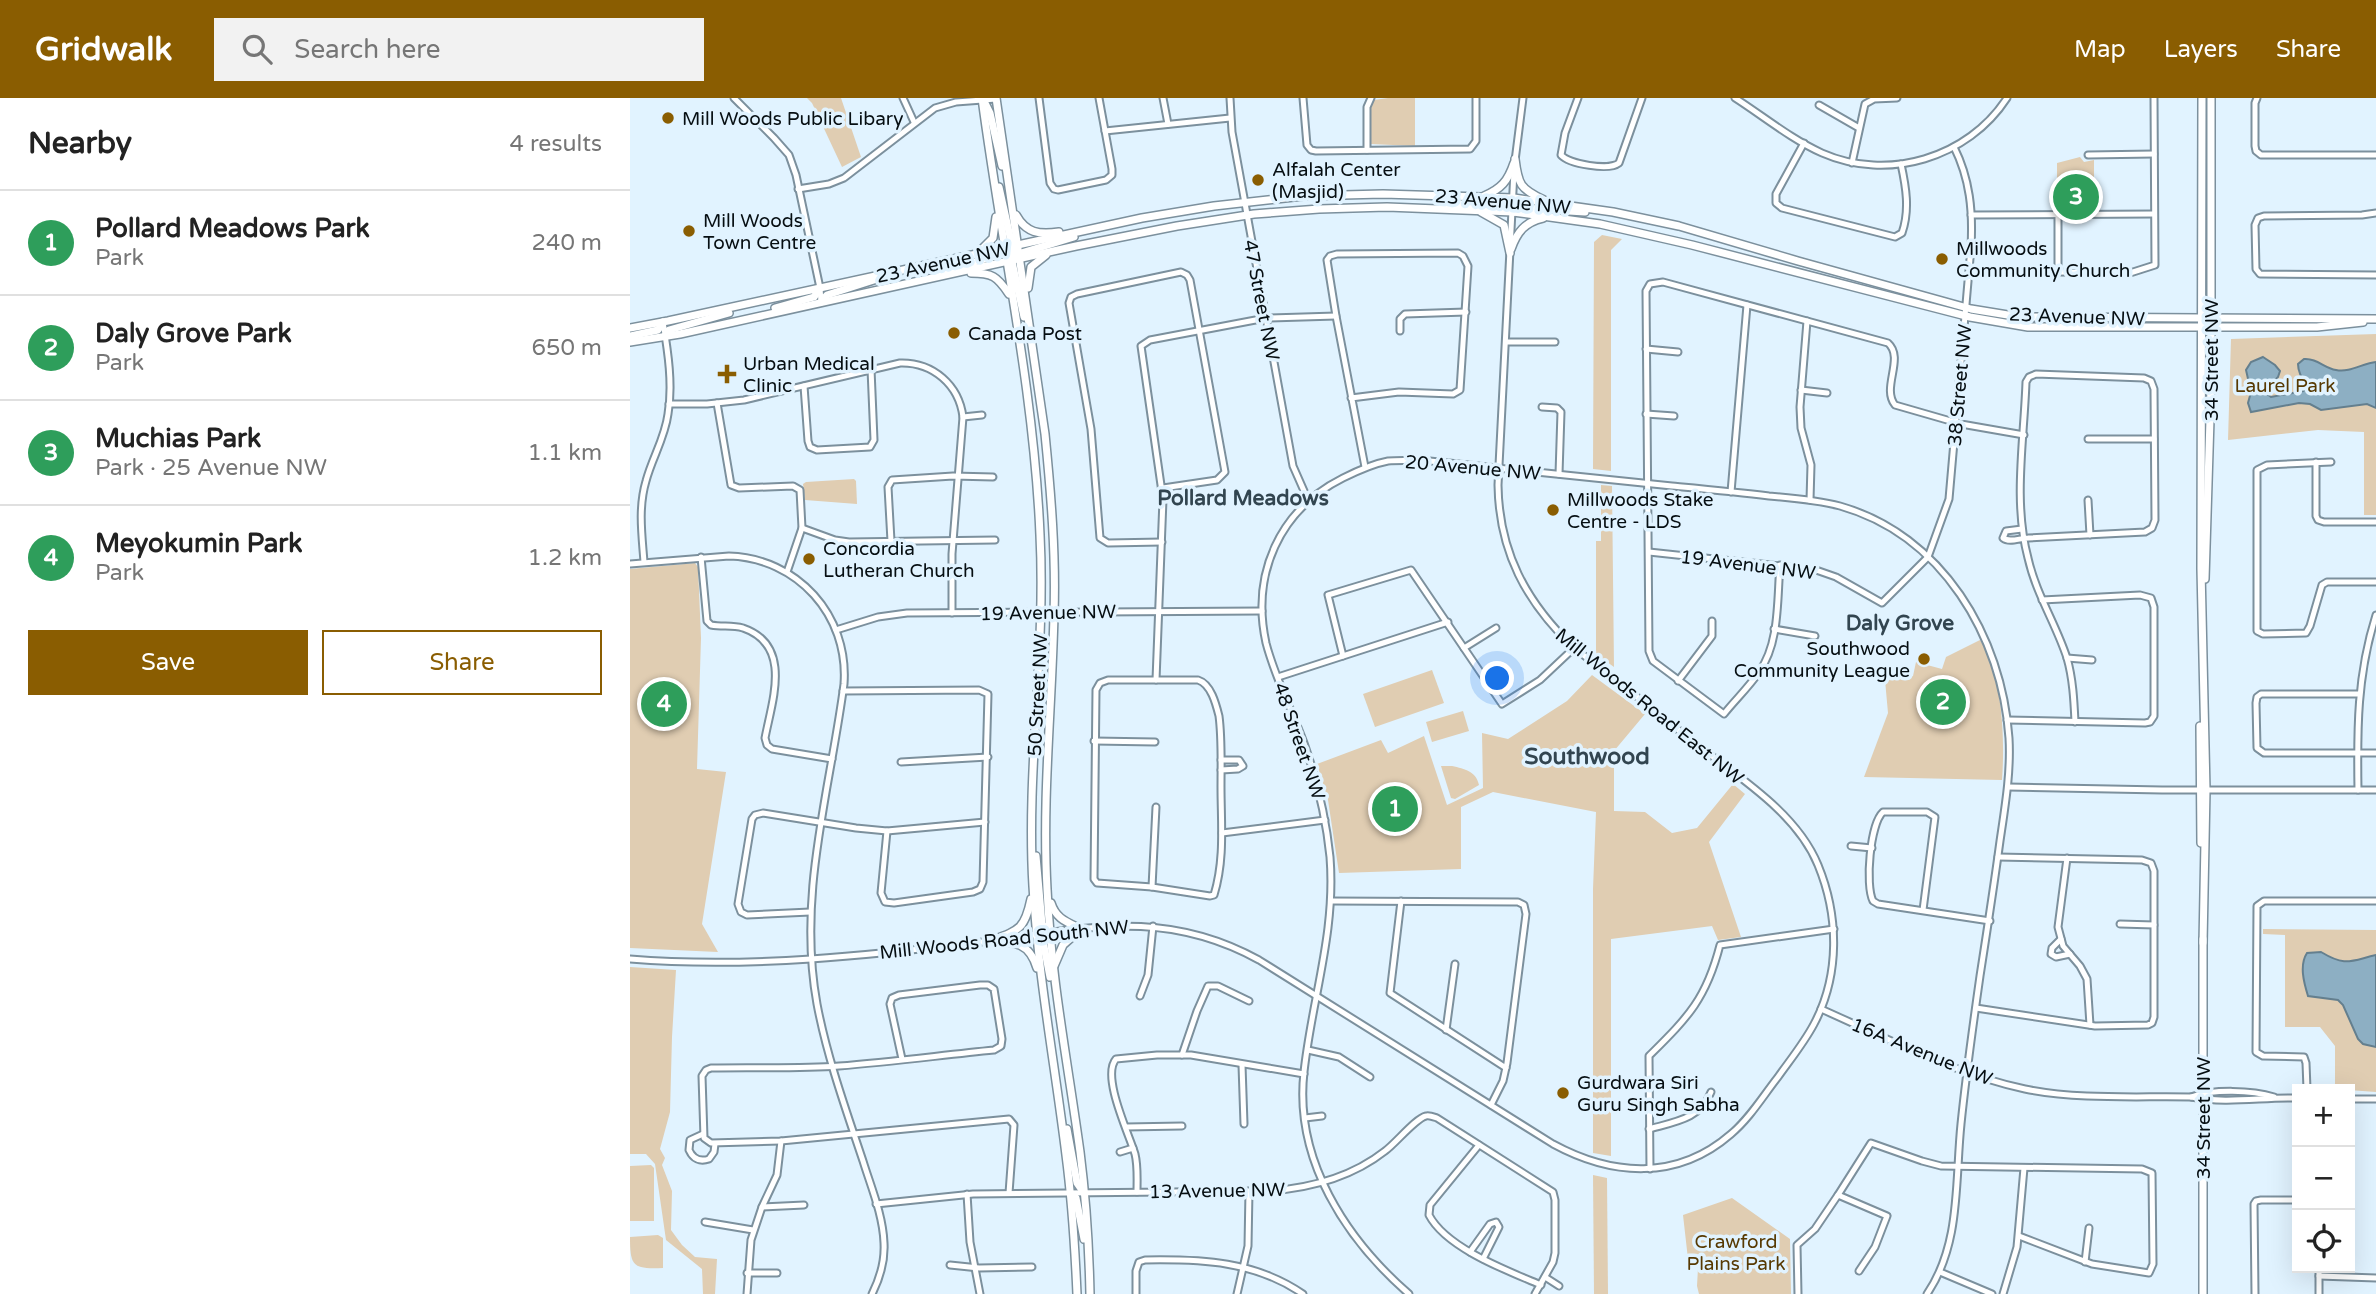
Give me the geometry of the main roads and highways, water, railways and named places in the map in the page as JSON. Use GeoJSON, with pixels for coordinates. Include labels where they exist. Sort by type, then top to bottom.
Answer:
{"type":"FeatureCollection","features":[{"type":"Feature","properties":{"kind":"main road","name":"50 Street NW"},"geometry":{"type":"LineString","coordinates":[[996,98],[1012,208],[1012,297],[1033,447],[1040,534],[1041,612],[1031,846],[1036,935],[1070,1192],[1077,1294]]}},
{"type":"Feature","properties":{"kind":"main road","name":"34 Street NW"},"geometry":{"type":"LineString","coordinates":[[2202,98],[2203,1294]]}},
{"type":"Feature","properties":{"kind":"main road","name":"34 Street NW"},"geometry":{"type":"LineString","coordinates":[[2202,622],[2209,485],[2211,98]]}},
{"type":"Feature","properties":{"kind":"main road","name":"50 Street NW"},"geometry":{"type":"LineString","coordinates":[[982,99],[998,209],[1027,307],[1051,488],[1055,567],[1046,813],[1047,889],[1055,994],[1084,1193],[1090,1294]]}},
{"type":"Feature","properties":{"kind":"main road"},"geometry":{"type":"LineString","coordinates":[[982,99],[990,113],[1008,183]]}},
{"type":"Feature","properties":{"kind":"main road"},"geometry":{"type":"LineString","coordinates":[[991,158],[1001,192],[1025,321],[1032,342]]}},
{"type":"Feature","properties":{"kind":"main road"},"geometry":{"type":"LineString","coordinates":[[1477,197],[1499,190],[1505,184],[1515,159],[1518,181],[1527,192],[1556,204]]}},
{"type":"Feature","properties":{"kind":"main road","name":"23 Avenue NW"},"geometry":{"type":"LineString","coordinates":[[630,342],[958,273],[1107,225],[1244,202],[1336,195],[1514,198],[1613,212],[1709,233],[1965,311]]}},
{"type":"Feature","properties":{"kind":"main road"},"geometry":{"type":"LineString","coordinates":[[1414,207],[1501,204],[1514,198]]}},
{"type":"Feature","properties":{"kind":"main road","name":"23 Avenue NW"},"geometry":{"type":"LineString","coordinates":[[630,328],[966,257],[1050,253],[1177,226],[1247,215],[1319,209],[1414,207],[1549,216],[1656,236],[1965,311],[2038,318],[2202,323],[2310,317],[2376,320]]}},
{"type":"Feature","properties":{"kind":"main road"},"geometry":{"type":"LineString","coordinates":[[1012,208],[1022,225],[1035,233],[1107,225]]}},
{"type":"Feature","properties":{"kind":"main road"},"geometry":{"type":"LineString","coordinates":[[1513,212],[1522,208],[1613,212]]}},
{"type":"Feature","properties":{"kind":"main road"},"geometry":{"type":"LineString","coordinates":[[966,257],[983,249],[990,242],[995,232],[998,209]]}},
{"type":"Feature","properties":{"kind":"main road"},"geometry":{"type":"LineString","coordinates":[[1477,210],[1504,225],[1510,253],[1516,237],[1525,226],[1532,220],[1549,216]]}},
{"type":"Feature","properties":{"kind":"main road"},"geometry":{"type":"LineString","coordinates":[[1027,307],[1031,267],[1050,253]]}},
{"type":"Feature","properties":{"kind":"main road"},"geometry":{"type":"LineString","coordinates":[[916,282],[929,275],[1012,254]]}},
{"type":"Feature","properties":{"kind":"main road"},"geometry":{"type":"LineString","coordinates":[[821,303],[827,295],[870,283],[890,273]]}},
{"type":"Feature","properties":{"kind":"main road"},"geometry":{"type":"LineString","coordinates":[[958,273],[993,276],[1012,297]]}},
{"type":"Feature","properties":{"kind":"main road"},"geometry":{"type":"LineString","coordinates":[[752,317],[814,297],[820,288]]}},
{"type":"Feature","properties":{"kind":"main road"},"geometry":{"type":"LineString","coordinates":[[665,336],[670,330],[752,303]]}},
{"type":"Feature","properties":{"kind":"main road"},"geometry":{"type":"LineString","coordinates":[[630,336],[658,330],[663,322]]}},
{"type":"Feature","properties":{"kind":"main road"},"geometry":{"type":"LineString","coordinates":[[1031,846],[1036,855],[1042,924],[1050,933]]}},
{"type":"Feature","properties":{"kind":"main road"},"geometry":{"type":"LineString","coordinates":[[1033,888],[1027,915],[1021,927],[988,941],[1013,942],[1029,951],[1036,965],[1043,993]]}},
{"type":"Feature","properties":{"kind":"main road"},"geometry":{"type":"LineString","coordinates":[[1047,889],[1058,917],[1081,929],[1063,945],[1053,969]]}},
{"type":"Feature","properties":{"kind":"main road"},"geometry":{"type":"LineString","coordinates":[[1036,935],[1043,941],[1055,994]]}},
{"type":"Feature","properties":{"kind":"main road"},"geometry":{"type":"LineString","coordinates":[[1060,1112],[1077,1183],[1084,1193]]}},
{"type":"Feature","properties":{"kind":"main road"},"geometry":{"type":"LineString","coordinates":[[1070,1192],[1076,1198],[1089,1260]]}},
{"type":"Feature","properties":{"kind":"water"},"geometry":{"type":"Polygon","coordinates":[[[2263,357],[2280,371],[2266,390],[2271,397],[2307,388],[2298,367],[2304,359],[2341,371],[2376,362],[2376,408],[2367,404],[2321,410],[2310,404],[2299,403],[2251,412],[2248,403],[2251,392],[2246,370],[2251,362],[2263,357]]]}},
{"type":"Feature","properties":{"kind":"water"},"geometry":{"type":"Polygon","coordinates":[[[2321,952],[2343,961],[2376,955],[2376,1047],[2363,1044],[2358,1039],[2343,1005],[2338,1000],[2308,996],[2303,963],[2307,953],[2321,952]]]}},
{"type":"Feature","properties":{"kind":"place","name":"Mill Woods Public Libary"},"geometry":{"type":"Point","coordinates":[668,118]}},
{"type":"Feature","properties":{"kind":"place","name":"Alfalah Center (Masjid)"},"geometry":{"type":"Point","coordinates":[1258,180]}},
{"type":"Feature","properties":{"kind":"place","name":"Muchias Park"},"geometry":{"type":"Point","coordinates":[2076,197]}},
{"type":"Feature","properties":{"kind":"place","name":"Mill Woods Town Centre"},"geometry":{"type":"Point","coordinates":[689,231]}},
{"type":"Feature","properties":{"kind":"place","name":"Millwoods Community Church"},"geometry":{"type":"Point","coordinates":[1942,259]}},
{"type":"Feature","properties":{"kind":"place","name":"Canada Post"},"geometry":{"type":"Point","coordinates":[954,333]}},
{"type":"Feature","properties":{"kind":"place","name":"Urban Medical Clinic"},"geometry":{"type":"Point","coordinates":[727,374]}},
{"type":"Feature","properties":{"kind":"place","name":"Millwoods Stake Centre - LDS"},"geometry":{"type":"Point","coordinates":[1553,510]}},
{"type":"Feature","properties":{"kind":"place","name":"Concordia Lutheran Church"},"geometry":{"type":"Point","coordinates":[809,559]}},
{"type":"Feature","properties":{"kind":"place","name":"Southwood Community League"},"geometry":{"type":"Point","coordinates":[1924,659]}},
{"type":"Feature","properties":{"kind":"place","name":"Daly Grove Park"},"geometry":{"type":"Point","coordinates":[1943,702]}},
{"type":"Feature","properties":{"kind":"place","name":"Meyokumin Park"},"geometry":{"type":"Point","coordinates":[664,704]}},
{"type":"Feature","properties":{"kind":"place","name":"Pollard Meadows Park"},"geometry":{"type":"Point","coordinates":[1395,809]}},
{"type":"Feature","properties":{"kind":"place","name":"Gurdwara Siri Guru Singh Sabha"},"geometry":{"type":"Point","coordinates":[1563,1093]}},
{"type":"Feature","properties":{"kind":"district","name":"Pollard Meadows"},"geometry":{"type":"Point","coordinates":[1243,498]}},
{"type":"Feature","properties":{"kind":"district","name":"Daly Grove"},"geometry":{"type":"Point","coordinates":[1900,623]}},
{"type":"Feature","properties":{"kind":"district","name":"Southwood"},"geometry":{"type":"Point","coordinates":[1587,756]}},
{"type":"Feature","properties":{"kind":"park label","name":"Laurel Park"},"geometry":{"type":"Point","coordinates":[2285,385]}},
{"type":"Feature","properties":{"kind":"park label","name":"Crawford Plains Park"},"geometry":{"type":"Point","coordinates":[1736,1252]}}]}
